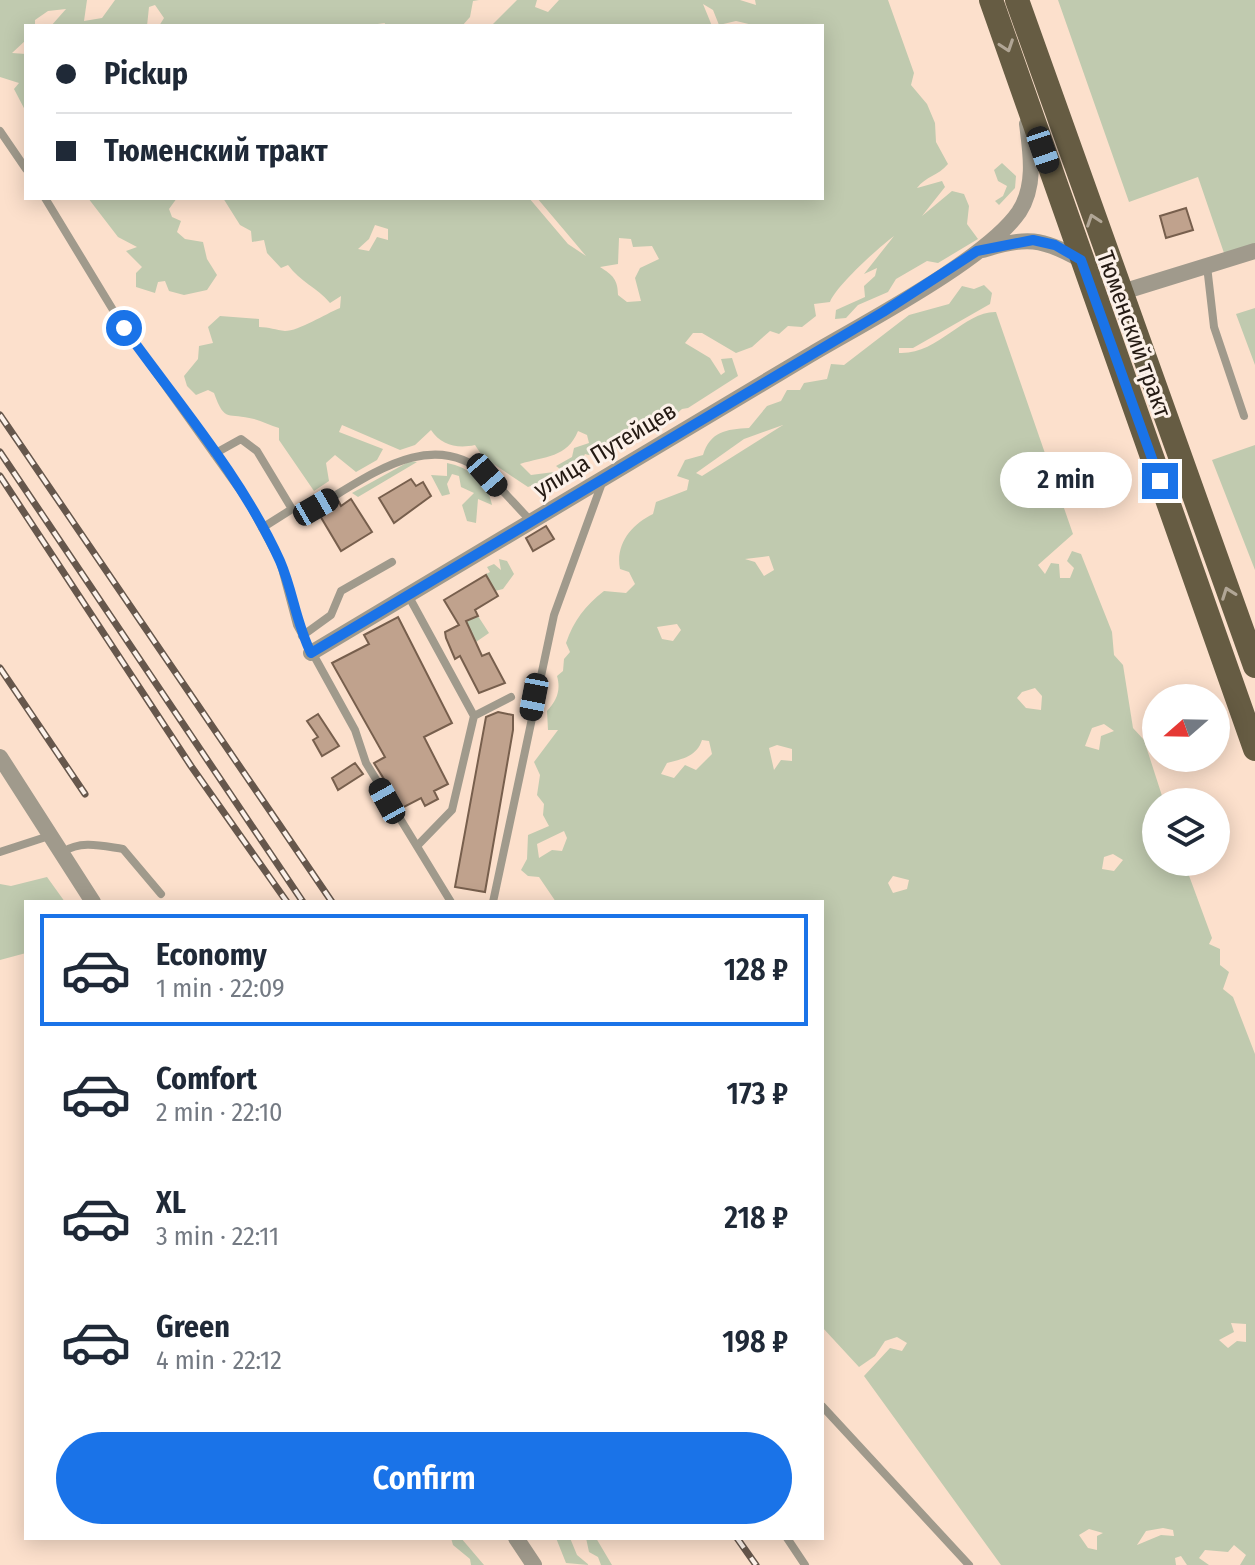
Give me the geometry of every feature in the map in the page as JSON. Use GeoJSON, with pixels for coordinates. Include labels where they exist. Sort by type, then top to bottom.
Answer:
{"type":"FeatureCollection","features":[{"type":"Feature","properties":{"kind":"main road","name":"Тюменский тракт"},"geometry":{"type":"LineString","coordinates":[[991,0],[1255,749]]}},
{"type":"Feature","properties":{"kind":"main road","name":"Тюменский тракт"},"geometry":{"type":"LineString","coordinates":[[1017,0],[1119,293],[1255,666]]}},
{"type":"Feature","properties":{"kind":"street"},"geometry":{"type":"LineString","coordinates":[[977,251],[1012,221],[1026,200],[1031,162],[1023,92]]}},
{"type":"Feature","properties":{"kind":"street"},"geometry":{"type":"LineString","coordinates":[[977,251],[1033,240],[1055,245],[1081,260]]}},
{"type":"Feature","properties":{"kind":"street","name":"улица Путейцев"},"geometry":{"type":"LineString","coordinates":[[311,653],[883,312],[977,251]]}},
{"type":"Feature","properties":{"kind":"street"},"geometry":{"type":"LineString","coordinates":[[1119,293],[1255,251]]}},
{"type":"Feature","properties":{"kind":"street"},"geometry":{"type":"LineString","coordinates":[[0,757],[92,900]]}},
{"type":"Feature","properties":{"kind":"street"},"geometry":{"type":"LineString","coordinates":[[517,1540],[534,1565]]}},
{"type":"Feature","properties":{"kind":"lane"},"geometry":{"type":"LineString","coordinates":[[0,131],[24,166]]}},
{"type":"Feature","properties":{"kind":"lane"},"geometry":{"type":"LineString","coordinates":[[46,200],[124,328],[214,454],[262,528],[280,561],[302,636],[355,730],[372,774],[450,900]]}},
{"type":"Feature","properties":{"kind":"lane"},"geometry":{"type":"LineString","coordinates":[[1207,265],[1214,327],[1244,416]]}},
{"type":"Feature","properties":{"kind":"lane"},"geometry":{"type":"LineString","coordinates":[[214,454],[241,439],[257,451],[292,509],[262,528]]}},
{"type":"Feature","properties":{"kind":"lane"},"geometry":{"type":"LineString","coordinates":[[316,507],[404,459],[423,452],[441,452],[487,475],[532,522]]}},
{"type":"Feature","properties":{"kind":"lane"},"geometry":{"type":"LineString","coordinates":[[493,900],[554,615],[604,479]]}},
{"type":"Feature","properties":{"kind":"lane"},"geometry":{"type":"LineString","coordinates":[[302,636],[331,615],[341,591],[392,562]]}},
{"type":"Feature","properties":{"kind":"lane"},"geometry":{"type":"LineString","coordinates":[[408,595],[474,716],[452,810],[436,831],[418,845]]}},
{"type":"Feature","properties":{"kind":"lane"},"geometry":{"type":"LineString","coordinates":[[474,716],[511,697]]}},
{"type":"Feature","properties":{"kind":"lane"},"geometry":{"type":"LineString","coordinates":[[0,852],[52,835]]}},
{"type":"Feature","properties":{"kind":"lane"},"geometry":{"type":"LineString","coordinates":[[63,852],[72,846],[87,844],[123,849],[161,894]]}},
{"type":"Feature","properties":{"kind":"lane"},"geometry":{"type":"LineString","coordinates":[[824,1408],[969,1565]]}},
{"type":"Feature","properties":{"kind":"lane"},"geometry":{"type":"LineString","coordinates":[[788,1540],[805,1565]]}},
{"type":"Feature","properties":{"kind":"green space"},"geometry":{"type":"Polygon","coordinates":[[[0,0],[87,0],[84,21],[102,18],[115,0],[479,0],[473,1],[470,17],[464,24],[160,24],[164,18],[155,5],[149,7],[147,24],[53,24],[66,9],[48,11],[35,20],[35,24],[24,24],[24,42],[12,53],[24,54],[24,108],[14,89],[19,83],[0,77],[0,0]]]}},
{"type":"Feature","properties":{"kind":"green space"},"geometry":{"type":"Polygon","coordinates":[[[517,0],[537,0],[535,7],[548,12],[559,0],[740,0],[756,5],[755,0],[888,0],[914,73],[911,85],[927,104],[935,123],[936,142],[948,164],[917,188],[942,181],[945,187],[922,216],[952,191],[964,194],[969,206],[967,224],[978,239],[938,263],[927,261],[896,279],[888,292],[858,305],[846,318],[835,319],[836,310],[865,297],[864,286],[875,276],[877,268],[864,274],[894,236],[849,277],[830,302],[814,304],[816,316],[802,327],[788,326],[779,334],[770,331],[752,347],[736,353],[702,333],[693,333],[685,343],[710,358],[721,375],[725,372],[721,359],[732,358],[738,376],[688,408],[642,430],[609,453],[585,454],[579,465],[565,473],[556,466],[572,457],[574,448],[589,443],[587,435],[578,431],[561,451],[520,464],[531,475],[554,472],[548,479],[528,487],[483,457],[475,445],[450,445],[431,430],[415,445],[400,450],[342,425],[339,432],[383,449],[377,460],[356,472],[335,455],[326,463],[329,481],[314,491],[279,440],[279,428],[254,419],[228,415],[221,409],[214,393],[208,390],[196,395],[187,386],[184,376],[198,359],[199,346],[213,343],[208,327],[220,316],[259,319],[259,327],[285,331],[340,308],[341,296],[330,303],[288,265],[281,268],[267,253],[264,240],[252,242],[251,231],[240,225],[224,200],[531,200],[568,244],[586,256],[539,200],[824,200],[824,24],[749,24],[736,21],[719,24],[713,10],[703,4],[711,24],[493,24],[517,0]],[[375,225],[369,239],[358,249],[369,251],[377,237],[388,240],[388,229],[375,225]],[[619,238],[618,264],[600,267],[614,278],[618,295],[627,302],[641,301],[635,278],[640,268],[659,259],[652,246],[633,247],[631,239],[619,238]]]}},
{"type":"Feature","properties":{"kind":"green space"},"geometry":{"type":"Polygon","coordinates":[[[1058,0],[1255,0],[1255,244],[1224,253],[1198,177],[1129,202],[1058,0]]]}},
{"type":"Feature","properties":{"kind":"green space"},"geometry":{"type":"Polygon","coordinates":[[[1002,163],[1016,176],[1015,188],[999,205],[995,201],[1003,196],[1007,186],[998,181],[994,170],[1002,163]]]}},
{"type":"Feature","properties":{"kind":"green space"},"geometry":{"type":"Polygon","coordinates":[[[90,200],[176,200],[169,209],[172,217],[181,221],[177,232],[185,239],[203,242],[207,259],[217,275],[207,290],[184,295],[169,291],[165,281],[158,282],[155,293],[136,287],[136,273],[142,267],[126,251],[137,247],[118,237],[90,200]]]}},
{"type":"Feature","properties":{"kind":"green space"},"geometry":{"type":"Polygon","coordinates":[[[984,285],[992,293],[990,304],[913,348],[899,348],[899,353],[926,347],[973,318],[996,312],[1073,534],[1038,565],[1045,574],[1051,563],[1059,564],[1060,578],[1070,578],[1074,568],[1067,561],[1072,551],[1081,554],[1112,632],[1114,655],[1123,665],[1133,728],[1142,738],[1142,772],[1154,772],[1159,788],[1142,788],[1142,876],[1189,876],[1212,938],[1209,944],[1220,949],[1220,965],[1229,972],[1223,989],[1233,997],[1255,1054],[1255,1565],[1240,1565],[1246,1555],[1234,1545],[1228,1552],[1205,1550],[1199,1558],[1209,1565],[1187,1565],[1181,1556],[1175,1558],[1176,1565],[1001,1565],[864,1376],[890,1348],[902,1351],[907,1343],[897,1337],[885,1341],[875,1356],[859,1367],[824,1329],[824,900],[555,900],[539,877],[528,876],[521,870],[527,859],[528,835],[549,826],[543,815],[544,804],[537,795],[540,775],[534,762],[558,730],[548,730],[547,711],[557,695],[557,676],[563,671],[564,659],[570,652],[566,643],[591,602],[604,591],[626,593],[635,584],[629,572],[620,569],[619,560],[623,543],[632,529],[653,514],[656,502],[687,490],[689,480],[677,476],[685,460],[703,455],[710,441],[720,433],[749,428],[767,406],[781,401],[787,390],[800,390],[804,383],[827,379],[831,364],[844,365],[909,315],[949,304],[962,286],[974,289],[984,285]],[[783,425],[744,439],[696,473],[702,476],[783,425]],[[769,556],[745,559],[755,562],[764,576],[774,570],[769,556]],[[677,624],[657,627],[662,639],[673,641],[681,630],[677,624]],[[1035,688],[1022,692],[1017,698],[1026,708],[1041,710],[1042,696],[1035,688]],[[1104,724],[1092,728],[1085,746],[1099,750],[1101,736],[1114,731],[1104,724]],[[702,740],[693,753],[667,763],[661,774],[674,778],[685,765],[696,770],[712,754],[709,741],[702,740]],[[777,745],[769,748],[774,770],[781,760],[792,761],[792,749],[777,745]],[[564,831],[537,844],[539,858],[552,850],[562,851],[567,838],[564,831]],[[1113,854],[1104,857],[1102,869],[1114,871],[1123,860],[1113,854]],[[893,876],[888,883],[893,893],[907,889],[909,880],[893,876]],[[1231,1323],[1234,1332],[1219,1340],[1228,1348],[1237,1341],[1246,1342],[1246,1324],[1231,1323]],[[1163,1528],[1146,1531],[1137,1545],[1161,1535],[1174,1536],[1173,1530],[1163,1528]],[[1089,1529],[1079,1535],[1088,1548],[1097,1550],[1097,1536],[1103,1533],[1089,1529]]]}},
{"type":"Feature","properties":{"kind":"green space"},"geometry":{"type":"Polygon","coordinates":[[[1255,308],[1255,365],[1236,314],[1255,308]]]}},
{"type":"Feature","properties":{"kind":"green space"},"geometry":{"type":"Polygon","coordinates":[[[1255,445],[1255,570],[1212,460],[1255,445]]]}},
{"type":"Feature","properties":{"kind":"green space"},"geometry":{"type":"Polygon","coordinates":[[[410,461],[417,462],[358,497],[352,493],[410,461]]]}},
{"type":"Feature","properties":{"kind":"green space"},"geometry":{"type":"Polygon","coordinates":[[[447,463],[470,472],[482,483],[490,497],[492,505],[478,499],[476,523],[467,521],[462,505],[474,493],[461,487],[459,476],[452,474],[447,484],[450,494],[442,496],[431,475],[447,476],[447,463]]]}},
{"type":"Feature","properties":{"kind":"green space"},"geometry":{"type":"Polygon","coordinates":[[[499,559],[507,561],[514,574],[503,589],[495,591],[486,574],[490,572],[487,567],[494,564],[501,570],[499,559]]]}},
{"type":"Feature","properties":{"kind":"green space"},"geometry":{"type":"Polygon","coordinates":[[[478,616],[489,633],[476,642],[466,621],[478,616]]]}},
{"type":"Feature","properties":{"kind":"green space"},"geometry":{"type":"Polygon","coordinates":[[[47,877],[64,900],[24,900],[24,954],[0,960],[0,884],[11,886],[47,877]]]}},
{"type":"Feature","properties":{"kind":"green space"},"geometry":{"type":"Polygon","coordinates":[[[452,1540],[463,1540],[484,1565],[471,1565],[470,1559],[453,1545],[452,1540]]]}},
{"type":"Feature","properties":{"kind":"green space"},"geometry":{"type":"Polygon","coordinates":[[[557,1540],[571,1540],[577,1555],[589,1565],[566,1563],[557,1540]]]}},
{"type":"Feature","properties":{"kind":"green space"},"geometry":{"type":"Polygon","coordinates":[[[586,1540],[597,1540],[612,1565],[601,1565],[598,1557],[589,1552],[586,1540]]]}},
{"type":"Feature","properties":{"kind":"building"},"geometry":{"type":"Polygon","coordinates":[[[1186,208],[1193,230],[1166,238],[1160,216],[1186,208]]]}},
{"type":"Feature","properties":{"kind":"building"},"geometry":{"type":"Polygon","coordinates":[[[411,479],[416,486],[423,482],[431,496],[394,523],[379,498],[411,479]]]}},
{"type":"Feature","properties":{"kind":"building"},"geometry":{"type":"Polygon","coordinates":[[[351,499],[372,532],[341,551],[319,514],[351,499]]]}},
{"type":"Feature","properties":{"kind":"building"},"geometry":{"type":"Polygon","coordinates":[[[546,526],[554,539],[533,551],[526,538],[546,526]]]}},
{"type":"Feature","properties":{"kind":"building"},"geometry":{"type":"Polygon","coordinates":[[[486,575],[498,596],[475,610],[478,616],[466,621],[482,656],[489,653],[505,683],[479,693],[460,656],[455,659],[446,638],[445,632],[459,625],[444,600],[486,575]]]}},
{"type":"Feature","properties":{"kind":"building"},"geometry":{"type":"Polygon","coordinates":[[[398,617],[452,723],[424,737],[448,784],[434,791],[438,799],[425,806],[421,798],[402,808],[374,763],[385,757],[332,663],[369,644],[364,635],[398,617]]]}},
{"type":"Feature","properties":{"kind":"building"},"geometry":{"type":"Polygon","coordinates":[[[498,712],[513,715],[513,730],[485,892],[455,887],[486,717],[498,712]]]}},
{"type":"Feature","properties":{"kind":"building"},"geometry":{"type":"Polygon","coordinates":[[[318,714],[339,746],[322,756],[313,740],[318,737],[307,721],[318,714]]]}},
{"type":"Feature","properties":{"kind":"building"},"geometry":{"type":"Polygon","coordinates":[[[355,763],[363,774],[338,790],[332,778],[355,763]]]}},
{"type":"Feature","properties":{"kind":"railway"},"geometry":{"type":"LineString","coordinates":[[0,415],[331,900]]}},
{"type":"Feature","properties":{"kind":"railway"},"geometry":{"type":"LineString","coordinates":[[0,452],[302,900]]}},
{"type":"Feature","properties":{"kind":"railway"},"geometry":{"type":"LineString","coordinates":[[0,476],[191,766],[286,900]]}},
{"type":"Feature","properties":{"kind":"railway"},"geometry":{"type":"LineString","coordinates":[[0,668],[85,794]]}},
{"type":"Feature","properties":{"kind":"railway"},"geometry":{"type":"LineString","coordinates":[[738,1540],[756,1565]]}},
{"type":"Feature","properties":{"kind":"route"},"geometry":{"type":"LineString","coordinates":[[124,328],[247,500],[280,561],[297,625],[311,653],[883,312],[977,251],[1020,241],[1044,241],[1081,260],[1160,481]]}}]}
